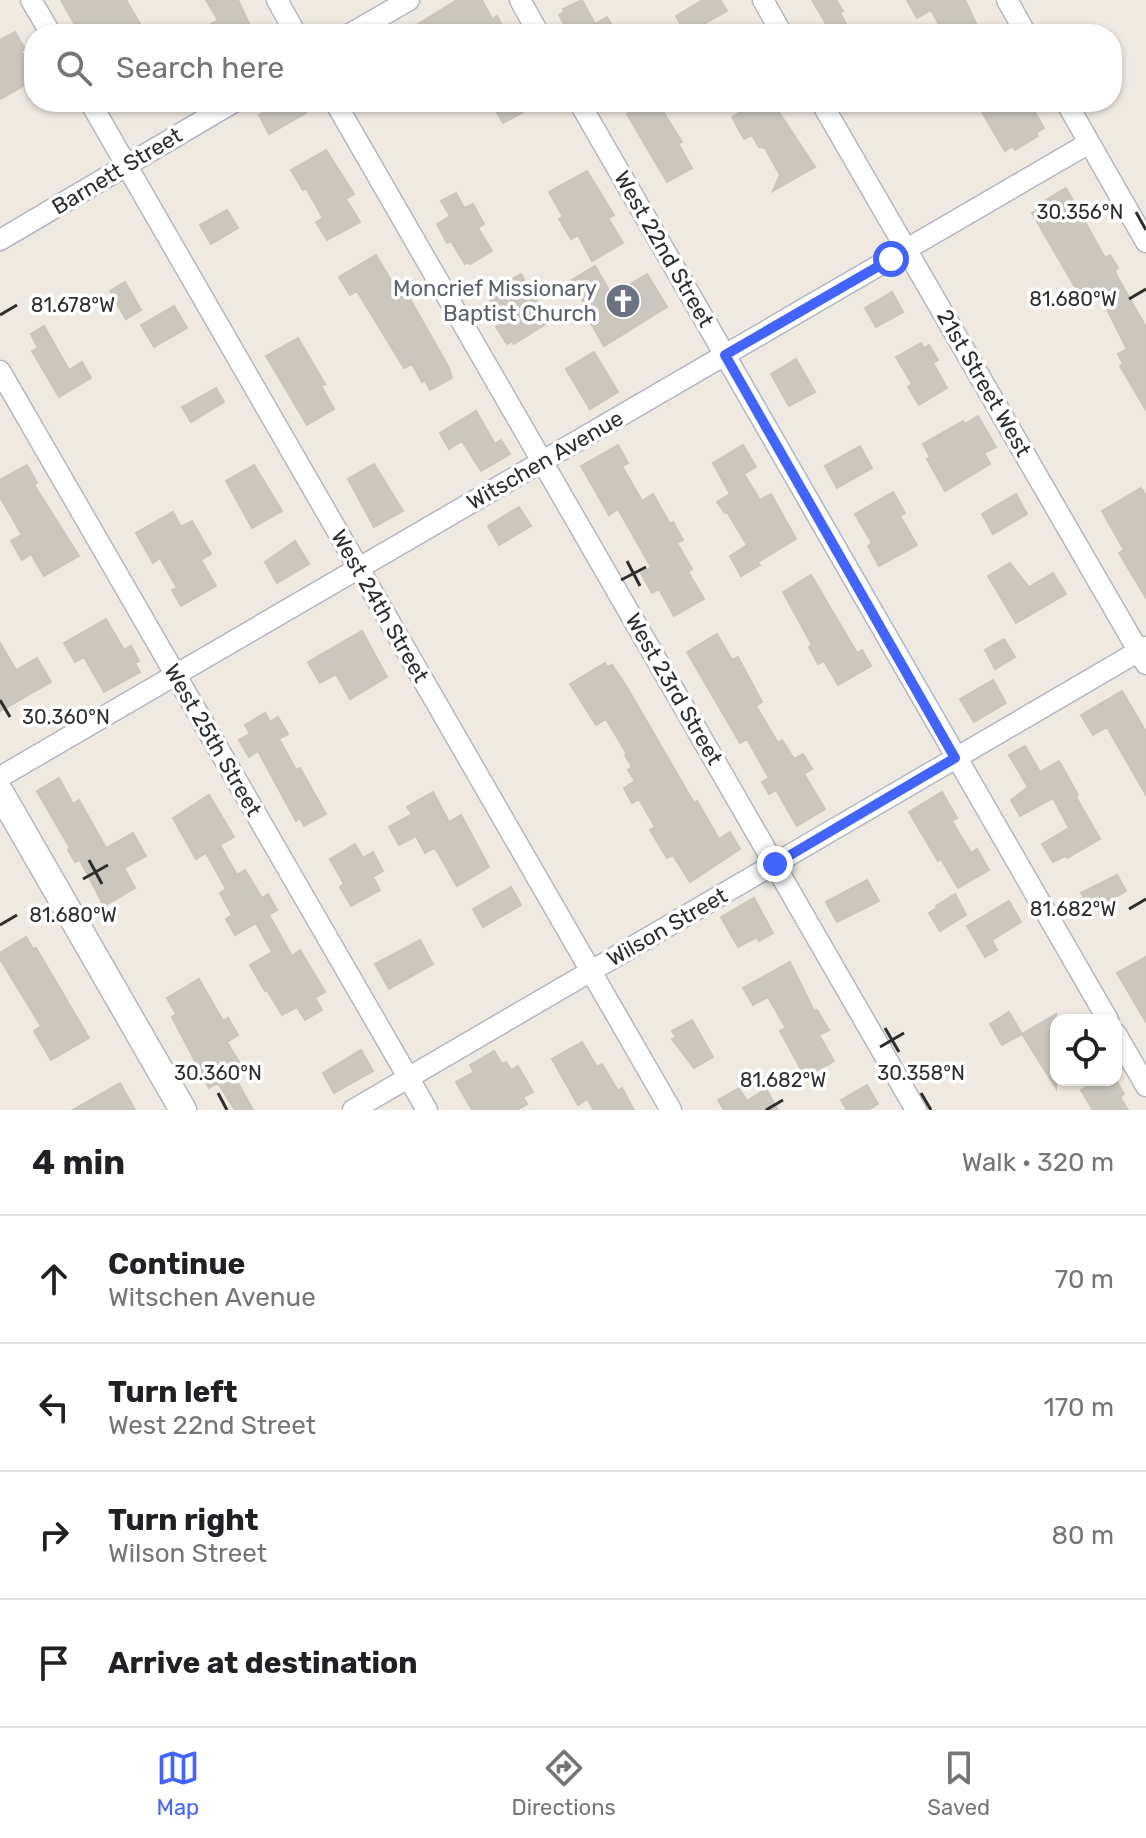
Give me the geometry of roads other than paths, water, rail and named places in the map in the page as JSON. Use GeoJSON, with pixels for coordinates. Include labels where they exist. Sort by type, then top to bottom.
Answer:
{"type":"FeatureCollection","features":[{"type":"Feature","properties":{"kind":"main road"},"geometry":{"type":"LineString","coordinates":[[0,792],[183,1110]]}},
{"type":"Feature","properties":{"kind":"street"},"geometry":{"type":"LineString","coordinates":[[31,0],[45,24]]}},
{"type":"Feature","properties":{"kind":"street"},"geometry":{"type":"LineString","coordinates":[[277,0],[290,24]]}},
{"type":"Feature","properties":{"kind":"street"},"geometry":{"type":"LineString","coordinates":[[367,24],[409,0]]}},
{"type":"Feature","properties":{"kind":"street"},"geometry":{"type":"LineString","coordinates":[[520,0],[533,24]]}},
{"type":"Feature","properties":{"kind":"street"},"geometry":{"type":"LineString","coordinates":[[763,0],[776,24]]}},
{"type":"Feature","properties":{"kind":"street"},"geometry":{"type":"LineString","coordinates":[[1007,0],[1020,24]]}},
{"type":"Feature","properties":{"kind":"street","name":"West 24th Street"},"geometry":{"type":"LineString","coordinates":[[96,112],[671,1110]]}},
{"type":"Feature","properties":{"kind":"street","name":"Barnett Street"},"geometry":{"type":"LineString","coordinates":[[0,240],[217,112]]}},
{"type":"Feature","properties":{"kind":"street","name":"West 23rd Street"},"geometry":{"type":"LineString","coordinates":[[341,112],[916,1110]]}},
{"type":"Feature","properties":{"kind":"street","name":"West 22nd Street"},"geometry":{"type":"LineString","coordinates":[[585,112],[1104,1014]]}},
{"type":"Feature","properties":{"kind":"street","name":"21st Street West"},"geometry":{"type":"LineString","coordinates":[[827,112],[1143,654]]}},
{"type":"Feature","properties":{"kind":"street"},"geometry":{"type":"LineString","coordinates":[[1072,112],[1146,242]]}},
{"type":"Feature","properties":{"kind":"street","name":"Witschen Avenue"},"geometry":{"type":"LineString","coordinates":[[0,777],[1089,143]]}},
{"type":"Feature","properties":{"kind":"street","name":"West 25th Street"},"geometry":{"type":"LineString","coordinates":[[0,371],[427,1110]]}},
{"type":"Feature","properties":{"kind":"street","name":"Wilson Street"},"geometry":{"type":"LineString","coordinates":[[353,1110],[955,758],[1143,654]]}},
{"type":"Feature","properties":{"kind":"street"},"geometry":{"type":"LineString","coordinates":[[1122,1044],[1146,1086]]}},
{"type":"Feature","properties":{"kind":"place","name":"Moncrief Missionary Baptist Church"},"geometry":{"type":"Point","coordinates":[623,301]}}]}
